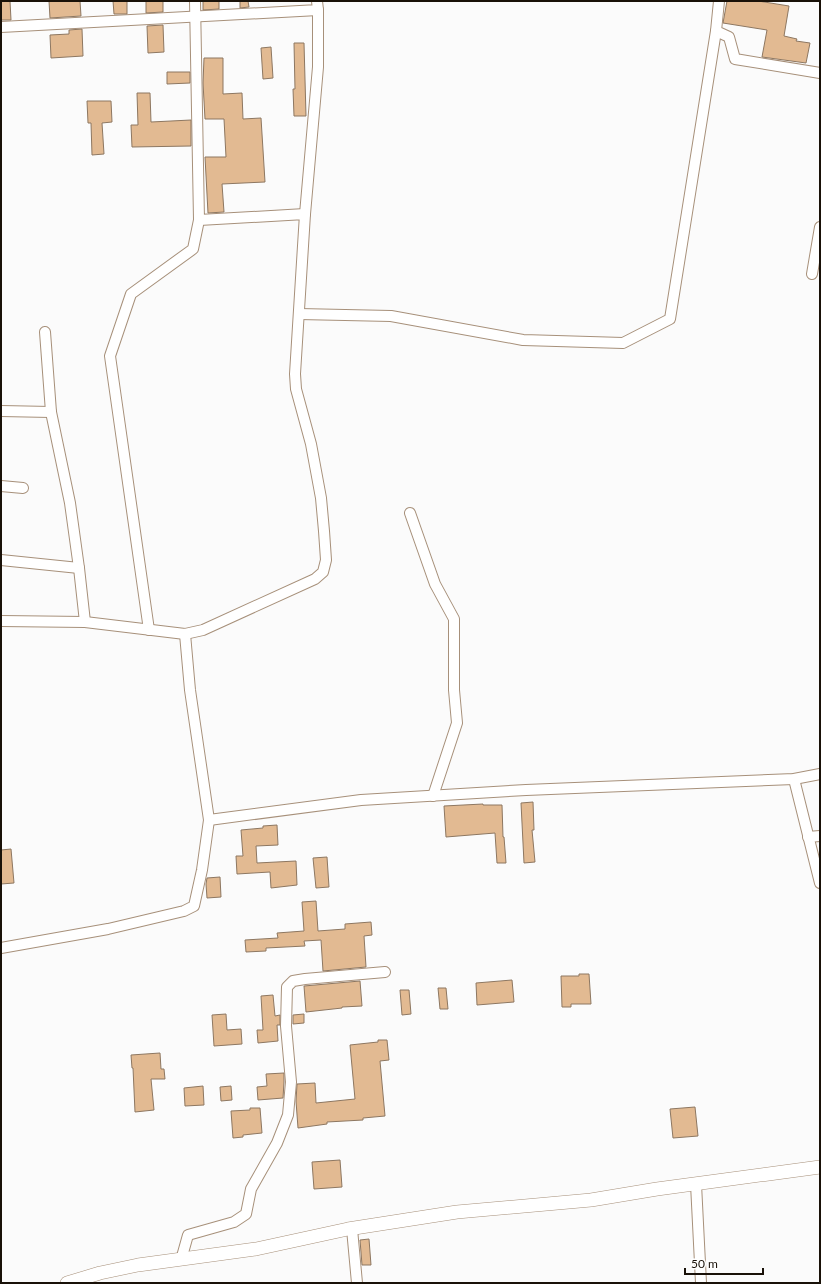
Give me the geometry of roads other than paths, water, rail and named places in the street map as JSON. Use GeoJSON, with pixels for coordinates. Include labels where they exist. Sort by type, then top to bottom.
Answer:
{"type":"FeatureCollection","features":[{"type":"Feature","properties":{"kind":"street"},"geometry":{"type":"LineString","coordinates":[[149,630],[110,356],[132,294],[194,249],[200,220],[195,1]]}},
{"type":"Feature","properties":{"kind":"street"},"geometry":{"type":"LineString","coordinates":[[299,314],[391,316],[523,340],[623,343],[670,319],[716,31],[719,1]]}},
{"type":"Feature","properties":{"kind":"street"},"geometry":{"type":"LineString","coordinates":[[1,27],[196,16],[317,6],[318,67],[304,214],[295,374],[296,389],[311,444],[321,498],[326,560],[323,572],[315,579],[203,630],[185,634],[85,622],[1,621]]}},
{"type":"Feature","properties":{"kind":"street"},"geometry":{"type":"LineString","coordinates":[[716,31],[729,38],[735,58],[820,73]]}},
{"type":"Feature","properties":{"kind":"street"},"geometry":{"type":"LineString","coordinates":[[200,220],[304,214]]}},
{"type":"Feature","properties":{"kind":"street"},"geometry":{"type":"LineString","coordinates":[[812,274],[820,227]]}},
{"type":"Feature","properties":{"kind":"street"},"geometry":{"type":"LineString","coordinates":[[45,332],[51,412],[70,502],[80,568],[85,622]]}},
{"type":"Feature","properties":{"kind":"street"},"geometry":{"type":"LineString","coordinates":[[1,411],[51,412]]}},
{"type":"Feature","properties":{"kind":"street"},"geometry":{"type":"LineString","coordinates":[[1,486],[23,488]]}},
{"type":"Feature","properties":{"kind":"street"},"geometry":{"type":"LineString","coordinates":[[410,513],[435,584],[454,619],[454,690],[457,723],[433,796]]}},
{"type":"Feature","properties":{"kind":"street"},"geometry":{"type":"LineString","coordinates":[[1,560],[80,568]]}},
{"type":"Feature","properties":{"kind":"street"},"geometry":{"type":"LineString","coordinates":[[1,948],[108,929],[184,912],[194,906],[202,870],[209,820],[190,690],[185,634]]}},
{"type":"Feature","properties":{"kind":"street"},"geometry":{"type":"LineString","coordinates":[[209,820],[361,800],[526,790],[794,779],[820,774]]}},
{"type":"Feature","properties":{"kind":"street"},"geometry":{"type":"LineString","coordinates":[[794,779],[820,883]]}},
{"type":"Feature","properties":{"kind":"street"},"geometry":{"type":"LineString","coordinates":[[808,837],[820,836]]}},
{"type":"Feature","properties":{"kind":"street"},"geometry":{"type":"LineString","coordinates":[[181,1260],[188,1235],[234,1222],[246,1214],[251,1189],[277,1143],[288,1116],[291,1082],[286,1026],[286,987],[294,981],[305,979],[385,972]]}},
{"type":"Feature","properties":{"kind":"street"},"geometry":{"type":"LineString","coordinates":[[67,1283],[107,1272],[138,1266],[256,1250],[352,1229],[457,1212],[591,1200],[820,1167]]}},
{"type":"Feature","properties":{"kind":"street"},"geometry":{"type":"LineString","coordinates":[[696,1184],[701,1283]]}},
{"type":"Feature","properties":{"kind":"street"},"geometry":{"type":"LineString","coordinates":[[352,1229],[357,1283]]}}]}
